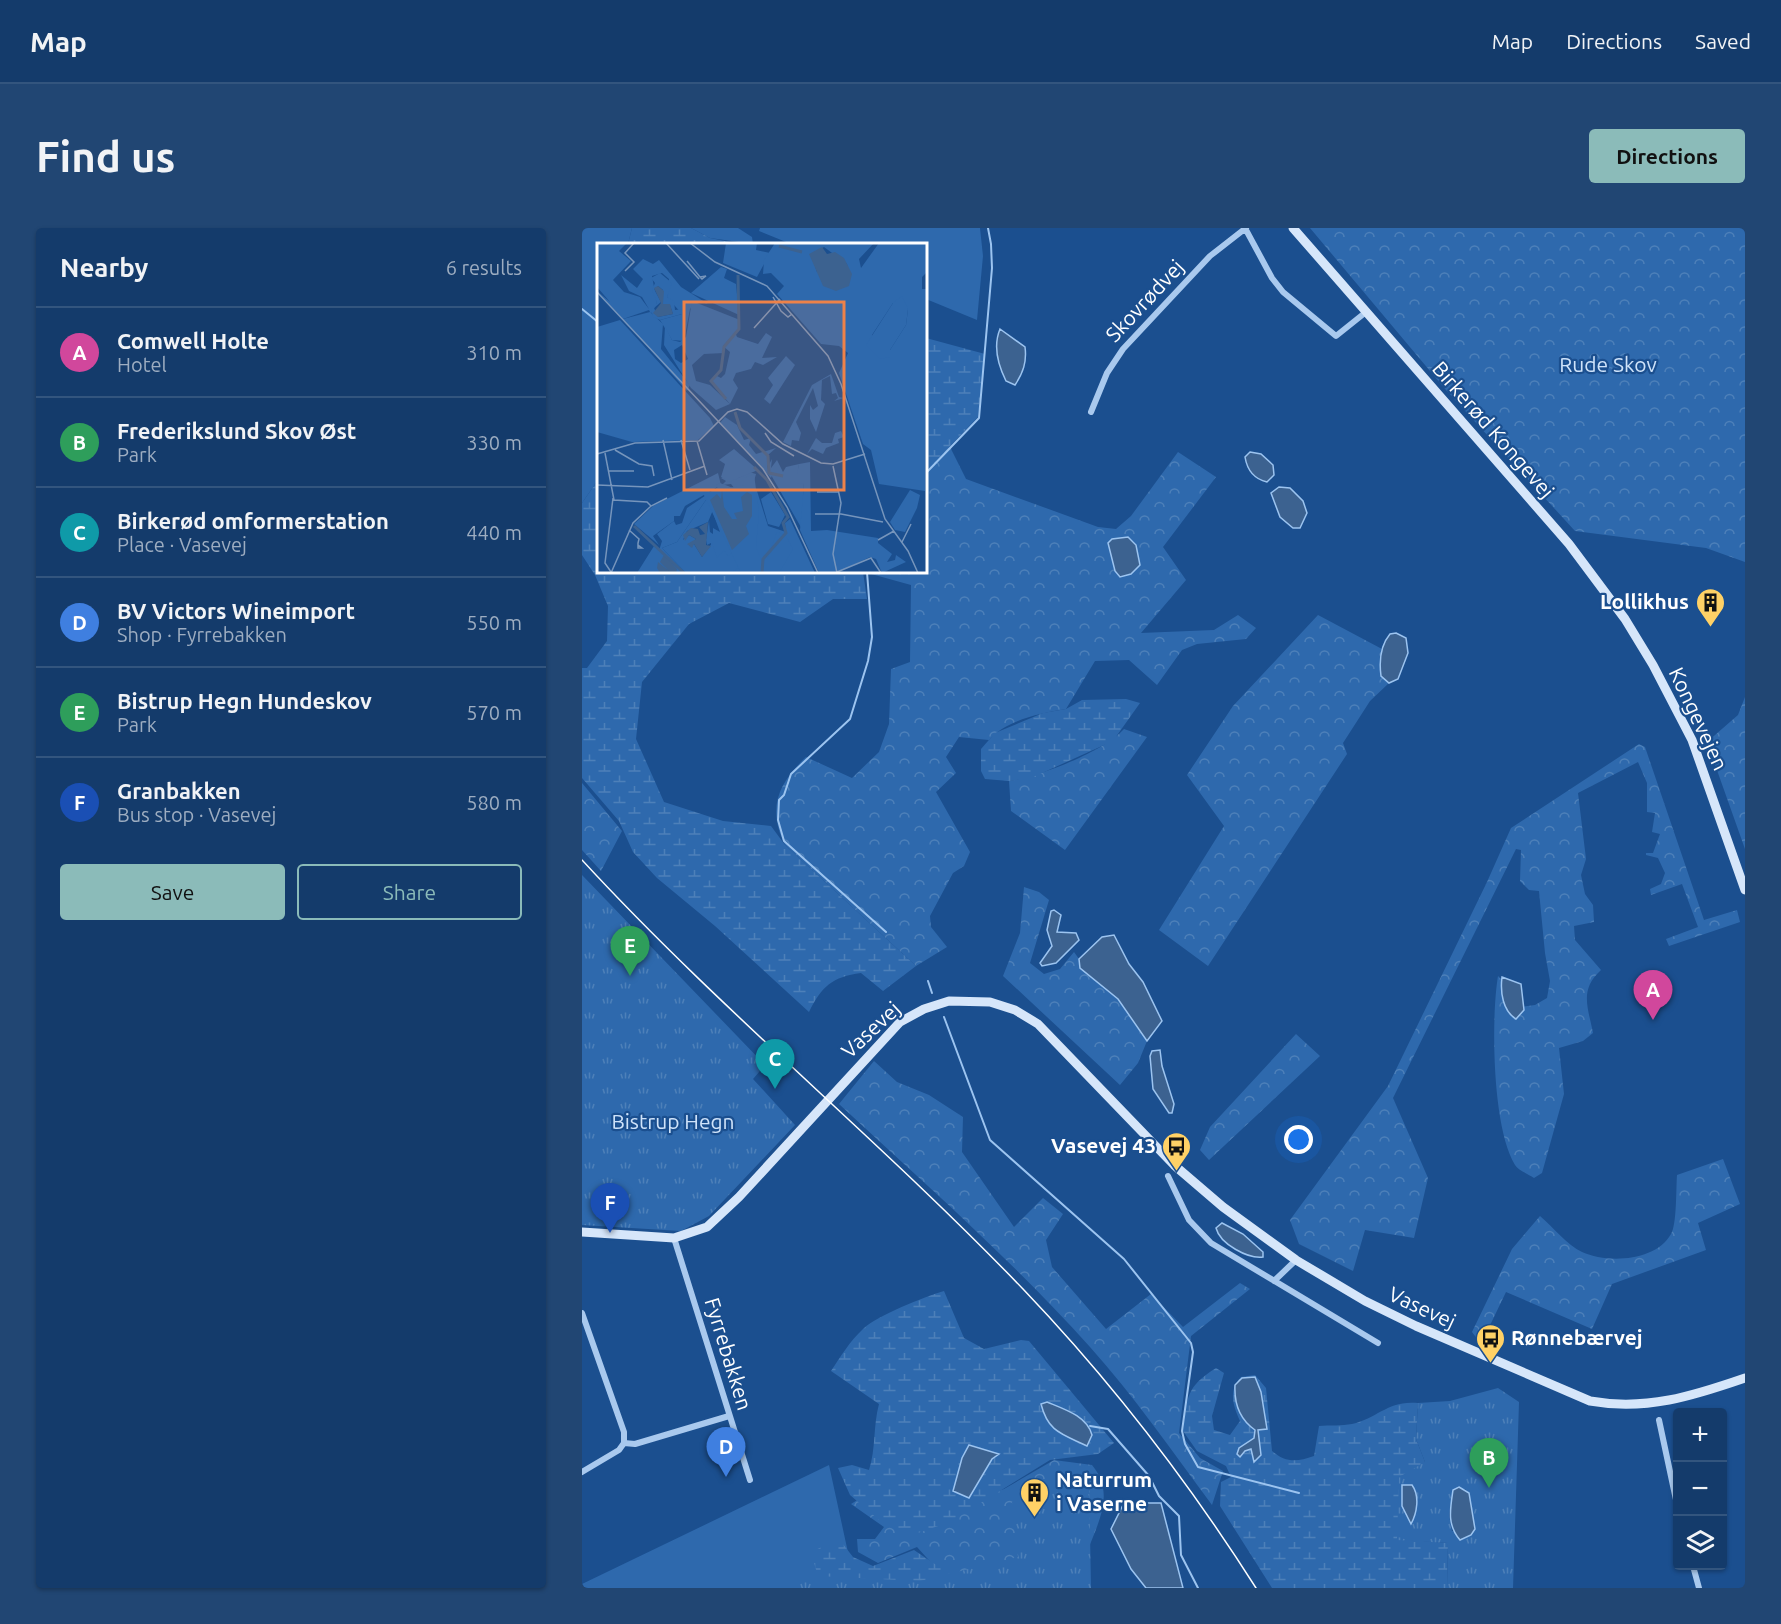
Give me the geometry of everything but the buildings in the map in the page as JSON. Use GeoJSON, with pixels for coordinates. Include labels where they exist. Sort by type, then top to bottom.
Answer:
{"type":"FeatureCollection","features":[{"type":"Feature","properties":{"kind":"street","name":"Skovrødvej"},"geometry":{"type":"LineString","coordinates":[[1091,412],[1107,373],[1123,349],[1210,256],[1245,228],[1283,292],[1336,336],[1366,312]]}},
{"type":"Feature","properties":{"kind":"street","name":"Birkerød Kongevej"},"geometry":{"type":"LineString","coordinates":[[1293,228],[1569,544],[1624,619],[1653,665]]}},
{"type":"Feature","properties":{"kind":"street","name":"Kongevejen"},"geometry":{"type":"LineString","coordinates":[[1653,665],[1692,740],[1745,890]]}},
{"type":"Feature","properties":{"kind":"street","name":"Vasevej"},"geometry":{"type":"LineString","coordinates":[[582,1232],[674,1238],[698,1232],[716,1221],[900,1022],[936,1004],[976,1000],[1016,1010],[1038,1024],[1174,1165],[1223,1207],[1296,1260],[1365,1301],[1416,1326],[1590,1401],[1620,1405],[1661,1404],[1745,1378]]}},
{"type":"Feature","properties":{"kind":"street"},"geometry":{"type":"LineString","coordinates":[[1168,1176],[1198,1231],[1232,1257],[1378,1343]]}},
{"type":"Feature","properties":{"kind":"street","name":"Fyrrebakken"},"geometry":{"type":"LineString","coordinates":[[674,1238],[750,1480]]}},
{"type":"Feature","properties":{"kind":"street"},"geometry":{"type":"LineString","coordinates":[[1274,1281],[1296,1260]]}},
{"type":"Feature","properties":{"kind":"street"},"geometry":{"type":"LineString","coordinates":[[582,1312],[624,1432],[624,1443],[619,1450],[582,1472]]}},
{"type":"Feature","properties":{"kind":"street"},"geometry":{"type":"LineString","coordinates":[[624,1443],[635,1444],[729,1416]]}},
{"type":"Feature","properties":{"kind":"street"},"geometry":{"type":"LineString","coordinates":[[1659,1420],[1673,1489]]}},
{"type":"Feature","properties":{"kind":"street"},"geometry":{"type":"LineString","coordinates":[[1694,1570],[1700,1588]]}},
{"type":"Feature","properties":{"kind":"green space"},"geometry":{"type":"Polygon","coordinates":[[[582,228],[632,228],[628,243],[597,243],[597,481],[582,503],[582,228]]]}},
{"type":"Feature","properties":{"kind":"green space"},"geometry":{"type":"Polygon","coordinates":[[[632,228],[691,228],[710,238],[735,243],[628,243],[632,228]]]}},
{"type":"Feature","properties":{"kind":"green space"},"geometry":{"type":"Polygon","coordinates":[[[691,228],[738,228],[752,237],[753,243],[746,243],[710,238],[691,228]]]}},
{"type":"Feature","properties":{"kind":"green space"},"geometry":{"type":"Polygon","coordinates":[[[760,228],[980,228],[983,256],[977,320],[927,299],[927,243],[789,243],[759,231],[760,228]]]}},
{"type":"Feature","properties":{"kind":"green space","name":"Rude Skov"},"geometry":{"type":"Polygon","coordinates":[[[1310,228],[1745,228],[1745,562],[1706,548],[1575,531],[1446,390],[1310,228]]]}},
{"type":"Feature","properties":{"kind":"green space"},"geometry":{"type":"Polygon","coordinates":[[[927,338],[985,354],[978,417],[927,470],[927,338]]]}},
{"type":"Feature","properties":{"kind":"green space"},"geometry":{"type":"Polygon","coordinates":[[[949,445],[966,479],[1098,527],[1116,529],[1131,516],[1178,452],[1216,477],[1163,547],[1186,580],[1141,633],[1214,630],[1238,615],[1256,628],[1246,639],[1197,644],[1182,650],[1157,685],[1129,660],[1095,661],[1066,709],[1014,722],[989,740],[959,737],[946,757],[956,773],[936,792],[970,852],[964,866],[953,873],[930,916],[931,927],[947,947],[916,966],[785,845],[776,808],[782,787],[806,757],[852,778],[879,752],[889,724],[891,669],[910,662],[911,585],[868,573],[927,573],[927,470],[949,445]]]}},
{"type":"Feature","properties":{"kind":"green space"},"geometry":{"type":"Polygon","coordinates":[[[597,481],[597,573],[863,573],[867,599],[833,599],[800,622],[729,603],[689,624],[642,682],[636,739],[664,802],[723,821],[771,826],[785,845],[916,966],[883,991],[861,973],[842,977],[824,989],[809,1012],[715,926],[657,878],[633,852],[619,821],[582,778],[582,668],[587,668],[607,641],[608,606],[595,575],[582,555],[582,503],[597,481]]]}},
{"type":"Feature","properties":{"kind":"green space"},"geometry":{"type":"Polygon","coordinates":[[[1318,615],[1382,649],[1381,676],[1389,683],[1370,701],[1343,743],[1347,754],[1208,966],[1159,930],[1224,826],[1187,775],[1233,706],[1318,615]]]}},
{"type":"Feature","properties":{"kind":"green space"},"geometry":{"type":"Polygon","coordinates":[[[1745,697],[1745,849],[1707,742],[1738,715],[1745,697]]]}},
{"type":"Feature","properties":{"kind":"green space"},"geometry":{"type":"Polygon","coordinates":[[[1126,699],[1140,703],[1113,741],[1031,778],[1009,781],[985,779],[981,771],[981,749],[995,733],[1043,713],[1066,709],[1082,700],[1126,699]]]}},
{"type":"Feature","properties":{"kind":"green space"},"geometry":{"type":"Polygon","coordinates":[[[1124,729],[1147,737],[1065,850],[1011,811],[1009,781],[1038,774],[1071,762],[1102,746],[1124,729]]]}},
{"type":"Feature","properties":{"kind":"green space"},"geometry":{"type":"Polygon","coordinates":[[[1639,744],[1645,747],[1704,920],[1737,910],[1740,922],[1669,946],[1666,939],[1698,927],[1682,884],[1651,895],[1650,889],[1661,884],[1665,873],[1658,858],[1646,855],[1646,853],[1653,853],[1660,834],[1652,832],[1655,813],[1647,812],[1647,783],[1638,762],[1578,793],[1586,859],[1581,875],[1585,894],[1593,905],[1594,922],[1574,926],[1575,940],[1601,970],[1594,977],[1587,992],[1593,1033],[1583,1041],[1559,1048],[1564,1094],[1542,1173],[1534,1178],[1521,1170],[1515,1165],[1507,1148],[1495,1072],[1494,1018],[1498,976],[1505,983],[1513,1008],[1535,1005],[1547,998],[1550,981],[1539,891],[1529,890],[1520,881],[1521,850],[1516,849],[1393,1098],[1428,1178],[1414,1238],[1365,1230],[1353,1271],[1299,1244],[1290,1220],[1388,1086],[1511,828],[1639,744]]]}},
{"type":"Feature","properties":{"kind":"green space"},"geometry":{"type":"Polygon","coordinates":[[[582,783],[622,831],[601,871],[582,850],[582,783]]]}},
{"type":"Feature","properties":{"kind":"green space","name":"Bistrup Hegn"},"geometry":{"type":"Polygon","coordinates":[[[582,875],[765,1065],[753,1079],[795,1125],[709,1216],[681,1231],[582,1225],[582,875]]]}},
{"type":"Feature","properties":{"kind":"green space"},"geometry":{"type":"Polygon","coordinates":[[[1024,887],[1039,892],[1049,900],[1030,963],[1044,974],[1060,969],[1074,952],[1079,959],[1080,968],[1118,999],[1147,1041],[1138,1063],[1120,1085],[1003,976],[1020,933],[1024,887]]]}},
{"type":"Feature","properties":{"kind":"green space"},"geometry":{"type":"Polygon","coordinates":[[[1296,1034],[1320,1056],[1209,1160],[1200,1150],[1210,1127],[1296,1034]]]}},
{"type":"Feature","properties":{"kind":"green space"},"geometry":{"type":"Polygon","coordinates":[[[874,1061],[897,1082],[929,1095],[963,1117],[962,1152],[1014,1227],[1043,1198],[1063,1214],[1046,1240],[1052,1267],[1106,1329],[1151,1294],[1183,1327],[1240,1283],[1250,1289],[1191,1336],[1179,1433],[1200,1458],[1223,1471],[1212,1505],[1122,1385],[1090,1347],[1030,1283],[967,1222],[839,1104],[874,1061]]]}},
{"type":"Feature","properties":{"kind":"green space"},"geometry":{"type":"Polygon","coordinates":[[[1723,1159],[1740,1204],[1698,1223],[1706,1250],[1612,1284],[1592,1329],[1506,1292],[1481,1344],[1472,1332],[1512,1249],[1540,1216],[1582,1252],[1593,1256],[1618,1259],[1643,1255],[1664,1243],[1671,1234],[1675,1215],[1677,1175],[1723,1159]]]}},
{"type":"Feature","properties":{"kind":"green space"},"geometry":{"type":"Polygon","coordinates":[[[944,1291],[964,1338],[984,1349],[1021,1340],[1029,1341],[1114,1443],[1098,1454],[1050,1460],[950,1522],[909,1536],[879,1520],[850,1495],[838,1468],[852,1465],[869,1470],[879,1404],[831,1371],[854,1339],[870,1324],[902,1307],[944,1291]],[[970,1445],[962,1458],[954,1491],[969,1497],[992,1459],[983,1449],[970,1445]]]}},
{"type":"Feature","properties":{"kind":"green space"},"geometry":{"type":"Polygon","coordinates":[[[1216,1368],[1224,1373],[1212,1416],[1214,1430],[1230,1435],[1240,1421],[1234,1404],[1234,1388],[1241,1377],[1255,1375],[1266,1388],[1272,1451],[1282,1458],[1292,1460],[1314,1456],[1319,1426],[1352,1424],[1399,1404],[1418,1403],[1416,1439],[1425,1462],[1397,1539],[1448,1543],[1447,1588],[1272,1588],[1220,1506],[1221,1482],[1231,1477],[1226,1466],[1197,1451],[1183,1431],[1187,1401],[1193,1387],[1216,1368]],[[1255,1378],[1254,1438],[1239,1448],[1242,1455],[1249,1448],[1254,1451],[1260,1447],[1258,1430],[1267,1429],[1261,1392],[1255,1378]]]}},
{"type":"Feature","properties":{"kind":"green space"},"geometry":{"type":"Polygon","coordinates":[[[1498,1388],[1519,1402],[1513,1588],[1447,1588],[1448,1543],[1397,1540],[1399,1477],[1425,1462],[1416,1439],[1418,1403],[1450,1401],[1498,1388]],[[1465,1489],[1453,1490],[1449,1515],[1452,1531],[1475,1529],[1469,1493],[1465,1489]]]}},
{"type":"Feature","properties":{"kind":"green space"},"geometry":{"type":"Polygon","coordinates":[[[1054,1460],[1092,1465],[1099,1475],[1103,1486],[1103,1507],[1088,1550],[954,1588],[917,1547],[878,1563],[858,1552],[857,1539],[875,1539],[884,1527],[851,1504],[881,1485],[970,1501],[1004,1489],[1054,1460]]]}},
{"type":"Feature","properties":{"kind":"green space"},"geometry":{"type":"Polygon","coordinates":[[[829,1465],[849,1557],[806,1588],[582,1588],[582,1584],[829,1465]]]}},
{"type":"Feature","properties":{"kind":"green space"},"geometry":{"type":"Polygon","coordinates":[[[1089,1478],[1091,1588],[788,1588],[818,1576],[920,1581],[1018,1557],[1012,1502],[1068,1481],[1089,1478]]]}},
{"type":"Feature","properties":{"kind":"green space"},"geometry":{"type":"Polygon","coordinates":[[[839,1539],[853,1557],[873,1566],[914,1550],[960,1581],[830,1588],[817,1573],[811,1552],[839,1539]]]}},
{"type":"Feature","properties":{"kind":"shaded area"},"geometry":{"type":"Polygon","coordinates":[[[1000,329],[1025,347],[1024,367],[1015,385],[1006,381],[999,362],[997,342],[1000,329]]]}},
{"type":"Feature","properties":{"kind":"shaded area"},"geometry":{"type":"Polygon","coordinates":[[[1250,452],[1261,454],[1273,465],[1274,475],[1267,482],[1258,479],[1247,466],[1245,457],[1250,452]]]}},
{"type":"Feature","properties":{"kind":"shaded area"},"geometry":{"type":"Polygon","coordinates":[[[1279,487],[1290,488],[1303,501],[1307,513],[1300,528],[1293,528],[1280,517],[1271,493],[1279,487]]]}},
{"type":"Feature","properties":{"kind":"shaded area"},"geometry":{"type":"Polygon","coordinates":[[[1128,537],[1136,545],[1140,565],[1131,574],[1120,577],[1115,571],[1108,543],[1112,539],[1128,537]]]}},
{"type":"Feature","properties":{"kind":"shaded area"},"geometry":{"type":"Polygon","coordinates":[[[1396,633],[1406,638],[1408,653],[1398,679],[1389,683],[1381,676],[1381,654],[1390,634],[1396,633]]]}},
{"type":"Feature","properties":{"kind":"shaded area"},"geometry":{"type":"Polygon","coordinates":[[[1054,910],[1061,915],[1057,932],[1076,933],[1079,940],[1056,963],[1042,966],[1040,963],[1052,946],[1047,930],[1051,911],[1054,910]]]}},
{"type":"Feature","properties":{"kind":"shaded area"},"geometry":{"type":"Polygon","coordinates":[[[1114,935],[1129,964],[1143,982],[1162,1021],[1147,1041],[1118,999],[1080,968],[1079,959],[1102,937],[1114,935]]]}},
{"type":"Feature","properties":{"kind":"shaded area"},"geometry":{"type":"Polygon","coordinates":[[[1502,977],[1521,984],[1524,1010],[1516,1019],[1508,1011],[1503,1001],[1502,977]]]}},
{"type":"Feature","properties":{"kind":"shaded area"},"geometry":{"type":"Polygon","coordinates":[[[1160,1050],[1162,1066],[1174,1104],[1172,1113],[1169,1113],[1153,1089],[1150,1056],[1152,1051],[1160,1050]]]}},
{"type":"Feature","properties":{"kind":"shaded area"},"geometry":{"type":"Polygon","coordinates":[[[1222,1223],[1243,1234],[1263,1252],[1263,1257],[1250,1256],[1229,1245],[1216,1228],[1222,1223]]]}},
{"type":"Feature","properties":{"kind":"shaded area"},"geometry":{"type":"Polygon","coordinates":[[[1255,1377],[1261,1392],[1267,1429],[1258,1430],[1261,1455],[1254,1462],[1251,1449],[1245,1451],[1240,1457],[1237,1454],[1239,1448],[1254,1438],[1255,1430],[1241,1416],[1237,1405],[1235,1385],[1242,1378],[1255,1377]]]}},
{"type":"Feature","properties":{"kind":"shaded area"},"geometry":{"type":"Polygon","coordinates":[[[1047,1402],[1074,1414],[1085,1423],[1092,1435],[1087,1446],[1063,1435],[1052,1426],[1041,1404],[1047,1402]]]}},
{"type":"Feature","properties":{"kind":"shaded area"},"geometry":{"type":"Polygon","coordinates":[[[969,1445],[999,1454],[992,1459],[969,1498],[953,1491],[962,1458],[969,1445]]]}},
{"type":"Feature","properties":{"kind":"shaded area"},"geometry":{"type":"Polygon","coordinates":[[[1402,1485],[1412,1485],[1415,1489],[1416,1510],[1411,1524],[1402,1506],[1402,1485]]]}},
{"type":"Feature","properties":{"kind":"shaded area"},"geometry":{"type":"Polygon","coordinates":[[[1459,1487],[1469,1493],[1475,1529],[1471,1535],[1460,1540],[1453,1529],[1450,1517],[1453,1490],[1459,1487]]]}},
{"type":"Feature","properties":{"kind":"shaded area"},"geometry":{"type":"Polygon","coordinates":[[[1124,1503],[1161,1503],[1183,1588],[1146,1588],[1131,1569],[1111,1529],[1124,1503]]]}},
{"type":"Feature","properties":{"kind":"waterway"},"geometry":{"type":"LineString","coordinates":[[927,472],[979,418],[992,268],[988,228]]}},
{"type":"Feature","properties":{"kind":"waterway"},"geometry":{"type":"LineString","coordinates":[[582,309],[597,321]]}},
{"type":"Feature","properties":{"kind":"waterway"},"geometry":{"type":"LineString","coordinates":[[867,573],[872,637],[868,661],[850,719],[791,774],[784,795],[779,800],[778,820],[784,841],[886,932]]}},
{"type":"Feature","properties":{"kind":"waterway"},"geometry":{"type":"LineString","coordinates":[[928,981],[932,993]]}},
{"type":"Feature","properties":{"kind":"waterway"},"geometry":{"type":"LineString","coordinates":[[944,1017],[990,1140],[1124,1259],[1191,1343],[1193,1352],[1182,1431],[1185,1444],[1198,1467],[1299,1493]]}},
{"type":"Feature","properties":{"kind":"waterway"},"geometry":{"type":"LineString","coordinates":[[1090,1426],[1108,1429],[1149,1476],[1159,1496],[1179,1516],[1181,1555],[1198,1588]]}},
{"type":"Feature","properties":{"kind":"tram line"},"geometry":{"type":"LineString","coordinates":[[582,860],[690,970],[914,1181],[1023,1289],[1087,1359],[1147,1433],[1203,1509],[1256,1588]]}},
{"type":"Feature","properties":{"kind":"place","name":"Lollikhus"},"geometry":{"type":"Point","coordinates":[1710,628]}},
{"type":"Feature","properties":{"kind":"place","name":"Bistrup Hegn Hundeskov"},"geometry":{"type":"Point","coordinates":[630,976]}},
{"type":"Feature","properties":{"kind":"place","name":"Comwell Holte"},"geometry":{"type":"Point","coordinates":[1653,1020]}},
{"type":"Feature","properties":{"kind":"place","name":"Birkerød omformerstation"},"geometry":{"type":"Point","coordinates":[775,1089]}},
{"type":"Feature","properties":{"kind":"place","name":"Vasevej 43"},"geometry":{"type":"Point","coordinates":[1177,1172]}},
{"type":"Feature","properties":{"kind":"place","name":"Granbakken"},"geometry":{"type":"Point","coordinates":[610,1233]}},
{"type":"Feature","properties":{"kind":"place","name":"Rønnebærvej"},"geometry":{"type":"Point","coordinates":[1490,1364]}},
{"type":"Feature","properties":{"kind":"place","name":"BV Victors Wineimport"},"geometry":{"type":"Point","coordinates":[726,1477]}},
{"type":"Feature","properties":{"kind":"place","name":"Frederikslund Skov Øst"},"geometry":{"type":"Point","coordinates":[1489,1488]}},
{"type":"Feature","properties":{"kind":"place","name":"Naturrum i Vaserne"},"geometry":{"type":"Point","coordinates":[1035,1518]}}]}
